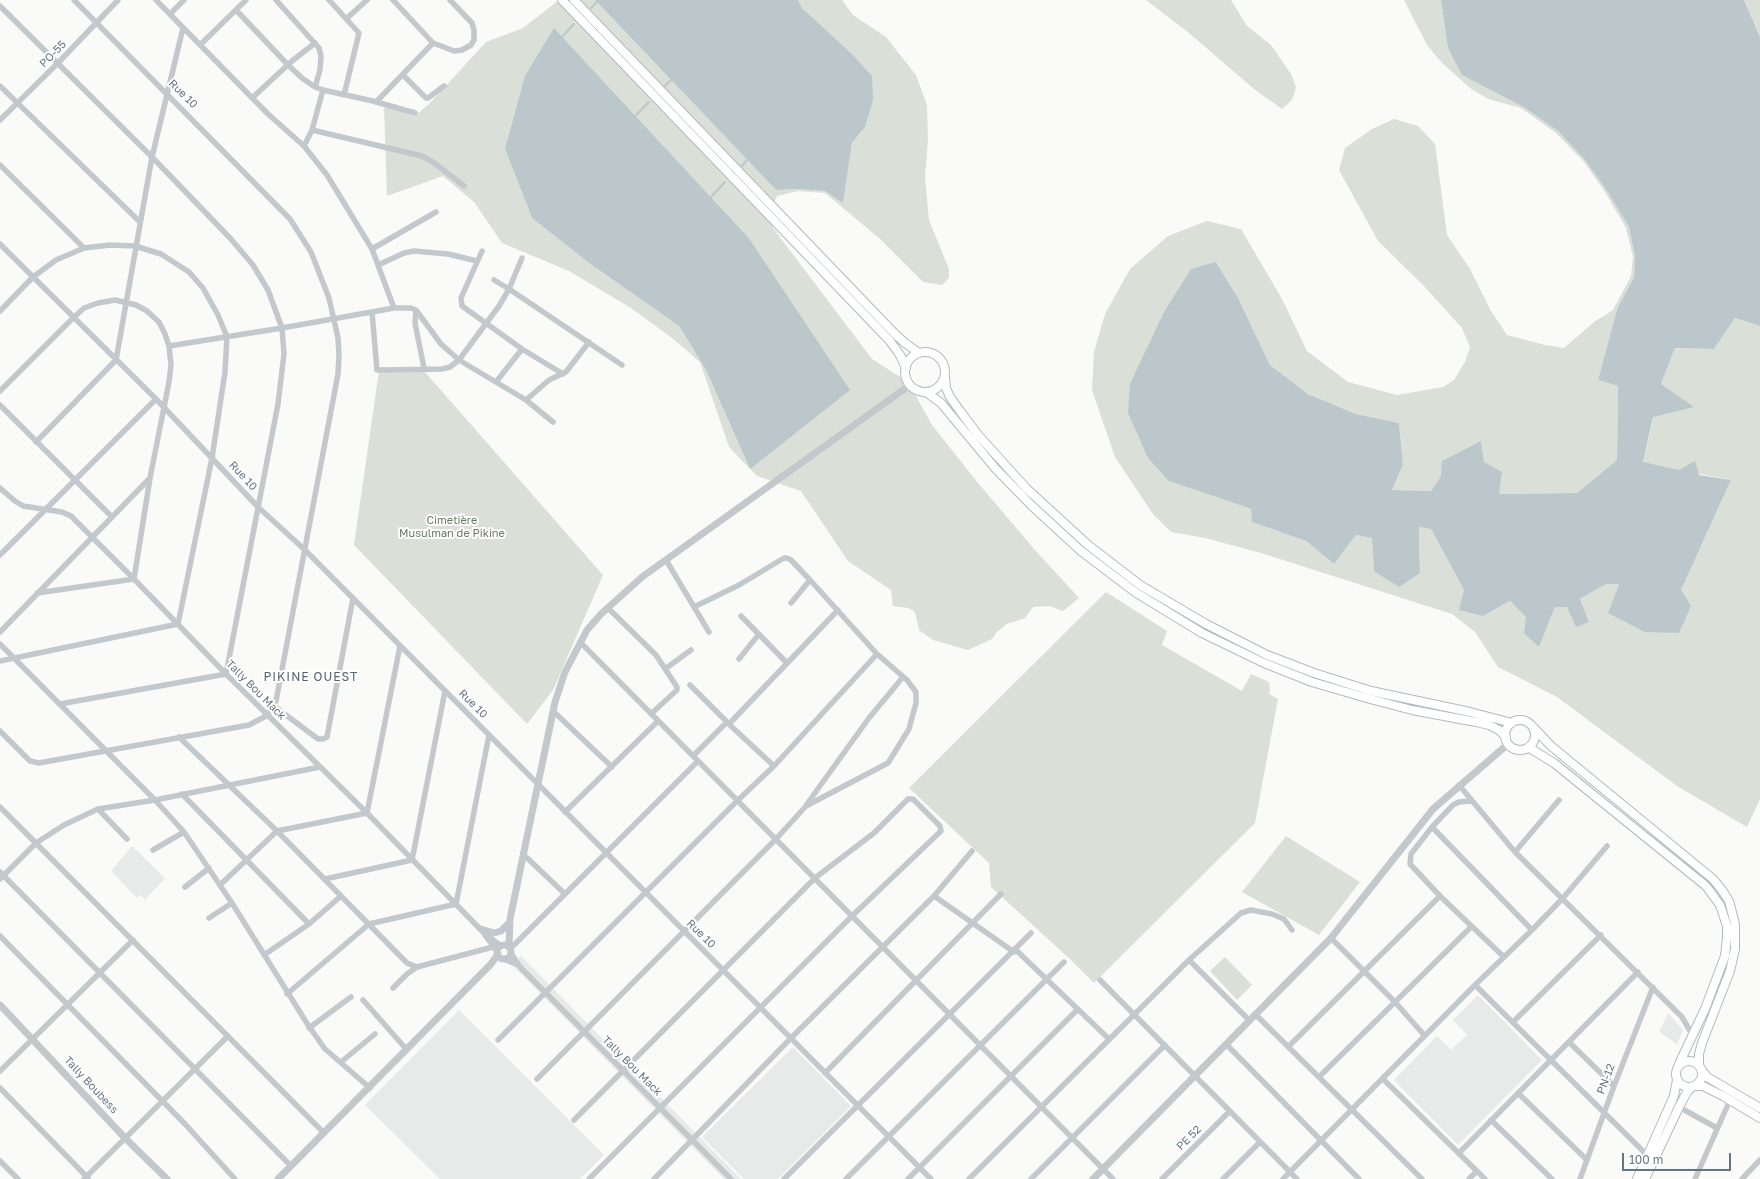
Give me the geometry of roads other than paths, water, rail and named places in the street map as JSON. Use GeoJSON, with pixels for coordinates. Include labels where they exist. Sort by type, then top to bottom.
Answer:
{"type":"FeatureCollection","features":[{"type":"Feature","properties":{"kind":"main road"},"geometry":{"type":"LineString","coordinates":[[562,0],[890,341],[900,355],[906,368],[907,380],[910,385],[920,391],[926,392],[941,403],[995,468],[1031,505],[1081,551],[1135,592],[1202,633],[1264,663],[1312,682],[1412,710],[1476,722],[1499,730],[1507,740],[1518,749],[1528,747],[1534,741],[1534,728]]}},
{"type":"Feature","properties":{"kind":"main road"},"geometry":{"type":"LineString","coordinates":[[574,0],[899,338],[919,353]]}},
{"type":"Feature","properties":{"kind":"main road"},"geometry":{"type":"LineString","coordinates":[[906,368],[913,356],[919,353],[930,352],[939,357],[944,366],[946,388],[950,397],[992,451],[1027,489],[1088,545],[1140,585],[1206,624],[1267,654],[1314,673],[1371,691],[1512,722],[1516,720],[1524,720],[1528,722],[1551,746],[1713,879],[1729,901],[1735,924],[1736,949],[1730,971],[1699,1054],[1702,1076],[1701,1080],[1687,1092],[1647,1178]]}},
{"type":"Feature","properties":{"kind":"main road"},"geometry":{"type":"LineString","coordinates":[[926,392],[938,388],[944,377]]}},
{"type":"Feature","properties":{"kind":"main road"},"geometry":{"type":"LineString","coordinates":[[1507,740],[1507,729],[1512,722]]}},
{"type":"Feature","properties":{"kind":"main road"},"geometry":{"type":"LineString","coordinates":[[1528,747],[1554,763],[1706,886],[1720,905],[1727,926],[1727,948],[1719,974],[1693,1036],[1675,1072],[1677,1080],[1681,1086],[1703,1086],[1760,1118]]}},
{"type":"Feature","properties":{"kind":"main road"},"geometry":{"type":"LineString","coordinates":[[1679,1064],[1687,1061],[1696,1063],[1708,1077],[1760,1108]]}},
{"type":"Feature","properties":{"kind":"main road"},"geometry":{"type":"LineString","coordinates":[[1638,1179],[1674,1096],[1677,1080]]}},
{"type":"Feature","properties":{"kind":"street","name":"Rue 10"},"geometry":{"type":"LineString","coordinates":[[74,0],[168,93],[290,218],[311,252],[322,276],[334,318],[339,355],[338,374],[274,706]]}},
{"type":"Feature","properties":{"kind":"street","name":"PO-55"},"geometry":{"type":"LineString","coordinates":[[0,120],[98,23],[118,0]]}},
{"type":"Feature","properties":{"kind":"street"},"geometry":{"type":"LineString","coordinates":[[156,0],[201,44],[252,98],[304,146],[334,185],[372,249],[394,308]]}},
{"type":"Feature","properties":{"kind":"street"},"geometry":{"type":"LineString","coordinates":[[170,14],[184,0]]}},
{"type":"Feature","properties":{"kind":"street"},"geometry":{"type":"LineString","coordinates":[[201,44],[246,0]]}},
{"type":"Feature","properties":{"kind":"street"},"geometry":{"type":"LineString","coordinates":[[276,0],[319,48],[321,56],[320,70],[315,87]]}},
{"type":"Feature","properties":{"kind":"street"},"geometry":{"type":"LineString","coordinates":[[329,0],[359,33],[344,95]]}},
{"type":"Feature","properties":{"kind":"street"},"geometry":{"type":"LineString","coordinates":[[346,19],[367,0]]}},
{"type":"Feature","properties":{"kind":"street"},"geometry":{"type":"LineString","coordinates":[[393,0],[434,42],[454,51],[462,50],[471,45],[474,40],[472,23],[450,0]]}},
{"type":"Feature","properties":{"kind":"street"},"geometry":{"type":"LineString","coordinates":[[0,6],[152,157],[230,238],[253,265],[268,290],[282,328],[284,354],[282,377],[226,674],[60,704]]}},
{"type":"Feature","properties":{"kind":"street"},"geometry":{"type":"LineString","coordinates":[[236,10],[288,65],[302,78],[315,87],[415,113]]}},
{"type":"Feature","properties":{"kind":"street"},"geometry":{"type":"LineString","coordinates":[[36,442],[116,360],[152,157],[183,28]]}},
{"type":"Feature","properties":{"kind":"street"},"geometry":{"type":"LineString","coordinates":[[376,102],[434,42]]}},
{"type":"Feature","properties":{"kind":"street"},"geometry":{"type":"LineString","coordinates":[[252,98],[315,43]]}},
{"type":"Feature","properties":{"kind":"street"},"geometry":{"type":"LineString","coordinates":[[403,75],[426,98],[444,86]]}},
{"type":"Feature","properties":{"kind":"street"},"geometry":{"type":"LineString","coordinates":[[0,86],[140,222]]}},
{"type":"Feature","properties":{"kind":"street"},"geometry":{"type":"LineString","coordinates":[[304,146],[312,130],[323,90]]}},
{"type":"Feature","properties":{"kind":"street"},"geometry":{"type":"LineString","coordinates":[[312,130],[422,156],[433,162],[464,186]]}},
{"type":"Feature","properties":{"kind":"street"},"geometry":{"type":"LineString","coordinates":[[0,165],[84,248]]}},
{"type":"Feature","properties":{"kind":"street"},"geometry":{"type":"LineString","coordinates":[[372,249],[436,212]]}},
{"type":"Feature","properties":{"kind":"street","name":"Rue 10"},"geometry":{"type":"LineString","coordinates":[[0,244],[156,399],[258,507],[305,550],[931,1179]]}},
{"type":"Feature","properties":{"kind":"street"},"geometry":{"type":"LineString","coordinates":[[0,311],[33,277],[56,260],[84,248],[110,245],[135,246],[161,254],[189,272],[203,288],[218,315],[227,337],[225,372],[212,458],[178,624],[0,661]]}},
{"type":"Feature","properties":{"kind":"street"},"geometry":{"type":"LineString","coordinates":[[378,265],[414,251],[448,254],[477,262]]}},
{"type":"Feature","properties":{"kind":"street"},"geometry":{"type":"LineString","coordinates":[[482,251],[461,298],[461,303],[467,310],[486,324],[522,349],[563,374]]}},
{"type":"Feature","properties":{"kind":"street"},"geometry":{"type":"LineString","coordinates":[[372,312],[377,370],[424,368],[442,369],[450,367],[459,360],[486,324],[509,289],[522,258]]}},
{"type":"Feature","properties":{"kind":"street"},"geometry":{"type":"LineString","coordinates":[[494,280],[622,365]]}},
{"type":"Feature","properties":{"kind":"street"},"geometry":{"type":"LineString","coordinates":[[0,391],[84,308],[98,302],[115,300],[127,302],[148,311],[159,322],[169,346],[170,365],[164,408],[150,478],[134,579],[37,594]]}},
{"type":"Feature","properties":{"kind":"street"},"geometry":{"type":"LineString","coordinates":[[169,346],[394,308],[412,308],[416,310],[441,344],[459,360],[526,400],[553,422]]}},
{"type":"Feature","properties":{"kind":"street"},"geometry":{"type":"LineString","coordinates":[[416,310],[415,323],[424,368]]}},
{"type":"Feature","properties":{"kind":"street"},"geometry":{"type":"LineString","coordinates":[[526,400],[549,380],[563,374],[589,342]]}},
{"type":"Feature","properties":{"kind":"street"},"geometry":{"type":"LineString","coordinates":[[496,382],[522,349]]}},
{"type":"Feature","properties":{"kind":"street"},"geometry":{"type":"LineString","coordinates":[[503,951],[553,711],[565,672],[580,642],[595,620],[642,577],[910,385]]}},
{"type":"Feature","properties":{"kind":"street"},"geometry":{"type":"LineString","coordinates":[[0,555],[156,399]]}},
{"type":"Feature","properties":{"kind":"street"},"geometry":{"type":"LineString","coordinates":[[0,405],[112,517]]}},
{"type":"Feature","properties":{"kind":"street"},"geometry":{"type":"LineString","coordinates":[[0,632],[150,478]]}},
{"type":"Feature","properties":{"kind":"street","name":"Tally Bou Mack"},"geometry":{"type":"LineString","coordinates":[[0,488],[19,504],[66,514],[93,538],[226,674],[367,813],[412,860],[503,951],[520,966],[731,1179]]}},
{"type":"Feature","properties":{"kind":"street"},"geometry":{"type":"LineString","coordinates":[[694,606],[739,585],[784,558],[791,560],[877,654],[907,680],[916,692],[916,703],[909,729],[888,763],[806,806]]}},
{"type":"Feature","properties":{"kind":"street"},"geometry":{"type":"LineString","coordinates":[[666,560],[709,632]]}},
{"type":"Feature","properties":{"kind":"street"},"geometry":{"type":"LineString","coordinates":[[791,603],[810,580]]}},
{"type":"Feature","properties":{"kind":"street"},"geometry":{"type":"LineString","coordinates":[[0,731],[30,761],[35,763],[249,725],[268,715],[274,706],[318,739],[324,739],[327,737],[353,598]]}},
{"type":"Feature","properties":{"kind":"street"},"geometry":{"type":"LineString","coordinates":[[608,608],[656,655],[677,689],[651,714]]}},
{"type":"Feature","properties":{"kind":"street"},"geometry":{"type":"LineString","coordinates":[[693,756],[728,723],[838,610]]}},
{"type":"Feature","properties":{"kind":"street"},"geometry":{"type":"LineString","coordinates":[[741,616],[787,663]]}},
{"type":"Feature","properties":{"kind":"street"},"geometry":{"type":"LineString","coordinates":[[739,660],[759,634]]}},
{"type":"Feature","properties":{"kind":"street"},"geometry":{"type":"LineString","coordinates":[[580,642],[1113,1179]]}},
{"type":"Feature","properties":{"kind":"street"},"geometry":{"type":"LineString","coordinates":[[0,644],[155,800],[184,832],[220,885],[309,1028],[325,1049],[370,1088]]}},
{"type":"Feature","properties":{"kind":"street"},"geometry":{"type":"LineString","coordinates":[[220,885],[277,830],[367,813],[400,646]]}},
{"type":"Feature","properties":{"kind":"street"},"geometry":{"type":"LineString","coordinates":[[665,669],[691,650]]}},
{"type":"Feature","properties":{"kind":"street"},"geometry":{"type":"LineString","coordinates":[[498,1040],[737,801],[774,766],[877,654]]}},
{"type":"Feature","properties":{"kind":"street"},"geometry":{"type":"LineString","coordinates":[[537,1079],[776,839],[806,806],[869,718],[903,677]]}},
{"type":"Feature","properties":{"kind":"street"},"geometry":{"type":"LineString","coordinates":[[690,685],[774,766]]}},
{"type":"Feature","properties":{"kind":"street"},"geometry":{"type":"LineString","coordinates":[[325,880],[412,860],[446,691]]}},
{"type":"Feature","properties":{"kind":"street"},"geometry":{"type":"LineString","coordinates":[[553,711],[612,767]]}},
{"type":"Feature","properties":{"kind":"street"},"geometry":{"type":"LineString","coordinates":[[565,812],[658,721]]}},
{"type":"Feature","properties":{"kind":"street"},"geometry":{"type":"LineString","coordinates":[[287,994],[369,924],[456,904],[489,735]]}},
{"type":"Feature","properties":{"kind":"street"},"geometry":{"type":"LineString","coordinates":[[179,737],[231,784],[407,963],[417,967]]}},
{"type":"Feature","properties":{"kind":"street"},"geometry":{"type":"LineString","coordinates":[[1093,1179],[1330,938],[1356,908],[1424,820],[1507,740]]}},
{"type":"Feature","properties":{"kind":"street"},"geometry":{"type":"LineString","coordinates":[[278,1179],[370,1088],[503,951],[565,894],[698,761]]}},
{"type":"Feature","properties":{"kind":"street"},"geometry":{"type":"LineString","coordinates":[[291,1166],[1,875],[36,843],[64,825],[98,809],[155,800],[320,767]]}},
{"type":"Feature","properties":{"kind":"street"},"geometry":{"type":"LineString","coordinates":[[1459,785],[1515,852],[1682,1016],[1693,1036]]}},
{"type":"Feature","properties":{"kind":"street"},"geometry":{"type":"LineString","coordinates":[[182,794],[309,924]]}},
{"type":"Feature","properties":{"kind":"street"},"geometry":{"type":"LineString","coordinates":[[574,1120],[815,878],[874,833],[908,799],[913,799],[940,826],[941,831],[852,916],[589,1179]]}},
{"type":"Feature","properties":{"kind":"street"},"geometry":{"type":"LineString","coordinates":[[1515,852],[1559,800]]}},
{"type":"Feature","properties":{"kind":"street"},"geometry":{"type":"LineString","coordinates":[[1472,801],[1459,802],[1453,805],[1432,827],[1411,854],[1409,859],[1410,864],[1440,896],[1504,957]]}},
{"type":"Feature","properties":{"kind":"street"},"geometry":{"type":"LineString","coordinates":[[0,807],[324,1133]]}},
{"type":"Feature","properties":{"kind":"street"},"geometry":{"type":"LineString","coordinates":[[98,809],[128,839]]}},
{"type":"Feature","properties":{"kind":"street"},"geometry":{"type":"LineString","coordinates":[[1432,827],[1532,930]]}},
{"type":"Feature","properties":{"kind":"street"},"geometry":{"type":"LineString","coordinates":[[153,850],[184,832]]}},
{"type":"Feature","properties":{"kind":"street"},"geometry":{"type":"LineString","coordinates":[[1283,1179],[1353,1110],[1475,985],[1532,930],[1563,898],[1607,846]]}},
{"type":"Feature","properties":{"kind":"street"},"geometry":{"type":"LineString","coordinates":[[654,1179],[693,1141],[791,1038],[934,896],[972,851]]}},
{"type":"Feature","properties":{"kind":"street"},"geometry":{"type":"LineString","coordinates":[[523,854],[565,894]]}},
{"type":"Feature","properties":{"kind":"street"},"geometry":{"type":"LineString","coordinates":[[185,887],[209,868]]}},
{"type":"Feature","properties":{"kind":"street"},"geometry":{"type":"LineString","coordinates":[[825,1073],[1001,894]]}},
{"type":"Feature","properties":{"kind":"street"},"geometry":{"type":"LineString","coordinates":[[264,955],[309,924],[341,896]]}},
{"type":"Feature","properties":{"kind":"street"},"geometry":{"type":"LineString","coordinates":[[934,896],[1015,951],[1047,979],[1109,1039]]}},
{"type":"Feature","properties":{"kind":"street"},"geometry":{"type":"LineString","coordinates":[[1289,1046],[1440,896]]}},
{"type":"Feature","properties":{"kind":"street"},"geometry":{"type":"LineString","coordinates":[[209,918],[232,904]]}},
{"type":"Feature","properties":{"kind":"street"},"geometry":{"type":"LineString","coordinates":[[968,1179],[1189,960],[1241,913],[1251,910],[1272,914],[1284,919],[1292,930]]}},
{"type":"Feature","properties":{"kind":"street"},"geometry":{"type":"LineString","coordinates":[[483,931],[494,933],[501,931],[509,925]]}},
{"type":"Feature","properties":{"kind":"street"},"geometry":{"type":"LineString","coordinates":[[1320,1076],[1472,926]]}},
{"type":"Feature","properties":{"kind":"street","name":"Tally Bou Mack"},"geometry":{"type":"LineString","coordinates":[[483,931],[503,951]]}},
{"type":"Feature","properties":{"kind":"street"},"geometry":{"type":"LineString","coordinates":[[784,1179],[1015,951],[1031,933]]}},
{"type":"Feature","properties":{"kind":"street"},"geometry":{"type":"LineString","coordinates":[[1513,1022],[1601,935]]}},
{"type":"Feature","properties":{"kind":"street"},"geometry":{"type":"LineString","coordinates":[[0,936],[163,1101],[235,1179]]}},
{"type":"Feature","properties":{"kind":"street"},"geometry":{"type":"LineString","coordinates":[[1330,938],[1395,1002],[1425,1036]]}},
{"type":"Feature","properties":{"kind":"street"},"geometry":{"type":"LineString","coordinates":[[0,1072],[133,940]]}},
{"type":"Feature","properties":{"kind":"street"},"geometry":{"type":"LineString","coordinates":[[393,988],[407,974],[417,967],[503,951]]}},
{"type":"Feature","properties":{"kind":"street"},"geometry":{"type":"LineString","coordinates":[[1189,960],[1249,1020]]}},
{"type":"Feature","properties":{"kind":"street"},"geometry":{"type":"LineString","coordinates":[[846,1179],[1064,962]]}},
{"type":"Feature","properties":{"kind":"street"},"geometry":{"type":"LineString","coordinates":[[1459,1153],[1638,972]]}},
{"type":"Feature","properties":{"kind":"street"},"geometry":{"type":"LineString","coordinates":[[1100,980],[1297,1179]]}},
{"type":"Feature","properties":{"kind":"street"},"geometry":{"type":"LineString","coordinates":[[1475,985],[1648,1156]]}},
{"type":"Feature","properties":{"kind":"street","name":"PN-12"},"geometry":{"type":"LineString","coordinates":[[1580,1179],[1604,1112],[1653,987]]}},
{"type":"Feature","properties":{"kind":"street"},"geometry":{"type":"LineString","coordinates":[[309,1028],[351,997]]}},
{"type":"Feature","properties":{"kind":"street"},"geometry":{"type":"LineString","coordinates":[[363,1000],[407,1050]]}},
{"type":"Feature","properties":{"kind":"street","name":"Tally Boubess"},"geometry":{"type":"LineString","coordinates":[[0,1005],[125,1138],[167,1179]]}},
{"type":"Feature","properties":{"kind":"street"},"geometry":{"type":"LineString","coordinates":[[908,1179],[1078,1009]]}},
{"type":"Feature","properties":{"kind":"street"},"geometry":{"type":"LineString","coordinates":[[1255,1014],[1320,1076],[1422,1179]]}},
{"type":"Feature","properties":{"kind":"street"},"geometry":{"type":"LineString","coordinates":[[341,1062],[374,1034]]}},
{"type":"Feature","properties":{"kind":"street"},"geometry":{"type":"LineString","coordinates":[[0,1088],[86,1178],[228,1036]]}},
{"type":"Feature","properties":{"kind":"street"},"geometry":{"type":"LineString","coordinates":[[1569,1042],[1614,1086]]}},
{"type":"Feature","properties":{"kind":"street"},"geometry":{"type":"LineString","coordinates":[[1226,1044],[1359,1179]]}},
{"type":"Feature","properties":{"kind":"street"},"geometry":{"type":"LineString","coordinates":[[1031,1179],[1165,1046]]}},
{"type":"Feature","properties":{"kind":"street"},"geometry":{"type":"LineString","coordinates":[[1383,1079],[1485,1179]]}},
{"type":"Feature","properties":{"kind":"street"},"geometry":{"type":"LineString","coordinates":[[1518,1093],[1586,1160]]}},
{"type":"Feature","properties":{"kind":"street"},"geometry":{"type":"LineString","coordinates":[[1695,1179],[1730,1100]]}},
{"type":"Feature","properties":{"kind":"street"},"geometry":{"type":"LineString","coordinates":[[1679,1107],[1718,1128]]}},
{"type":"Feature","properties":{"kind":"street","name":"PE 52"},"geometry":{"type":"LineString","coordinates":[[1162,1179],[1230,1111]]}},
{"type":"Feature","properties":{"kind":"street"},"geometry":{"type":"LineString","coordinates":[[1491,1120],[1552,1179]]}},
{"type":"Feature","properties":{"kind":"street"},"geometry":{"type":"LineString","coordinates":[[1223,1179],[1260,1142]]}},
{"type":"Feature","properties":{"kind":"street"},"geometry":{"type":"LineString","coordinates":[[1742,1179],[1760,1160]]}},
{"type":"Feature","properties":{"kind":"street"},"geometry":{"type":"LineString","coordinates":[[0,1161],[18,1179]]}},
{"type":"Feature","properties":{"kind":"street"},"geometry":{"type":"LineString","coordinates":[[1469,1179],[1477,1171]]}},
{"type":"Feature","properties":{"kind":"street"},"geometry":{"type":"LineString","coordinates":[[720,1179],[725,1174]]}},
{"type":"Feature","properties":{"kind":"waterway"},"geometry":{"type":"LineString","coordinates":[[591,8],[597,2]]}},
{"type":"Feature","properties":{"kind":"waterway"},"geometry":{"type":"LineString","coordinates":[[562,37],[574,24]]}},
{"type":"Feature","properties":{"kind":"waterway"},"geometry":{"type":"LineString","coordinates":[[665,86],[671,80]]}},
{"type":"Feature","properties":{"kind":"waterway"},"geometry":{"type":"LineString","coordinates":[[635,116],[649,102]]}},
{"type":"Feature","properties":{"kind":"waterway"},"geometry":{"type":"LineString","coordinates":[[742,166],[747,160]]}},
{"type":"Feature","properties":{"kind":"waterway"},"geometry":{"type":"LineString","coordinates":[[711,197],[725,182]]}},
{"type":"Feature","properties":{"kind":"district","name":"PIKINE OUEST"},"geometry":{"type":"Point","coordinates":[311,677]}},
{"type":"Feature","properties":{"kind":"park label","name":"Cimetière Musulman de Pikine"},"geometry":{"type":"Point","coordinates":[452,527]}}]}
